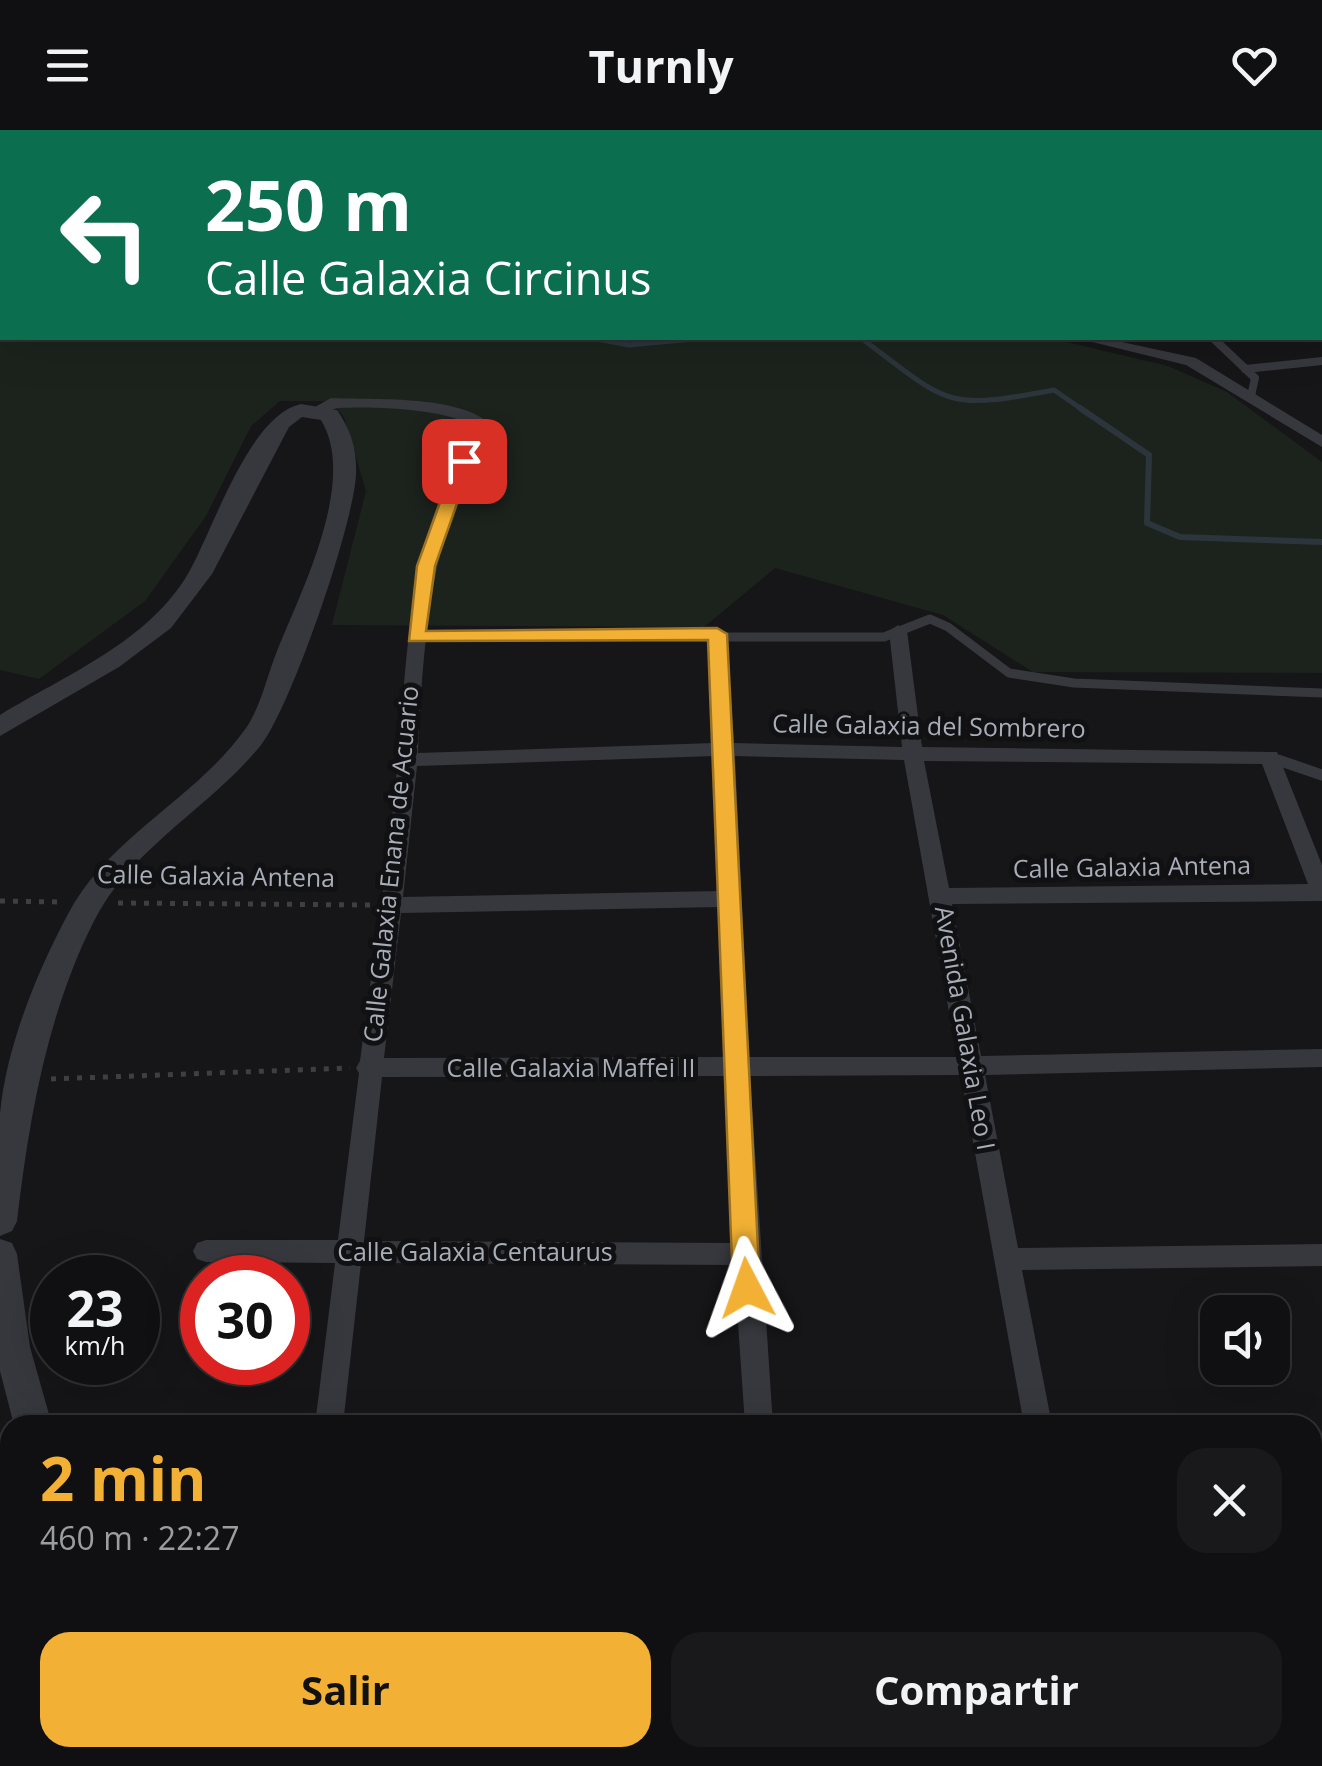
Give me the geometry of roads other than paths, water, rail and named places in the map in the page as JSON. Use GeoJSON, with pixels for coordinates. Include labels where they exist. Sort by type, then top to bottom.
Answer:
{"type":"FeatureCollection","features":[{"type":"Feature","properties":{"kind":"street"},"geometry":{"type":"LineString","coordinates":[[1093,340],[1191,361],[1322,442]]}},
{"type":"Feature","properties":{"kind":"street","name":"Calle Galaxia Enana de Acuario"},"geometry":{"type":"LineString","coordinates":[[316,411],[331,404],[376,405],[468,416],[480,422],[426,566],[416,636],[408,760],[329,1415]]}},
{"type":"Feature","properties":{"kind":"street"},"geometry":{"type":"LineString","coordinates":[[0,727],[104,662],[167,616],[199,576],[237,497],[284,420],[297,411],[316,411],[336,422],[345,466],[343,494],[309,608],[268,714],[236,757],[127,853],[90,902],[62,955],[25,1080],[0,1222]]}},
{"type":"Feature","properties":{"kind":"street","name":"Avenida Galaxia Leo I"},"geometry":{"type":"LineString","coordinates":[[898,631],[913,754],[1036,1415]]}},
{"type":"Feature","properties":{"kind":"street"},"geometry":{"type":"LineString","coordinates":[[717,634],[726,749],[744,1254],[758,1415]]}},
{"type":"Feature","properties":{"kind":"street","name":"Calle Galaxia del Sombrero"},"geometry":{"type":"LineString","coordinates":[[408,760],[726,749],[1270,757]]}},
{"type":"Feature","properties":{"kind":"street"},"geometry":{"type":"LineString","coordinates":[[1270,757],[1322,893]]}},
{"type":"Feature","properties":{"kind":"street","name":"Calle Galaxia Antena"},"geometry":{"type":"LineString","coordinates":[[942,896],[1322,893]]}},
{"type":"Feature","properties":{"kind":"street"},"geometry":{"type":"LineString","coordinates":[[390,905],[731,898]]}},
{"type":"Feature","properties":{"kind":"street","name":"Calle Galaxia Maffei II"},"geometry":{"type":"LineString","coordinates":[[368,1068],[970,1066],[1322,1058]]}},
{"type":"Feature","properties":{"kind":"street","name":"Calle Galaxia Centaurus"},"geometry":{"type":"LineString","coordinates":[[206,1251],[744,1254]]}},
{"type":"Feature","properties":{"kind":"street"},"geometry":{"type":"LineString","coordinates":[[0,1254],[12,1347],[30,1415]]}},
{"type":"Feature","properties":{"kind":"street"},"geometry":{"type":"LineString","coordinates":[[1009,1258],[1322,1255]]}},
{"type":"Feature","properties":{"kind":"lane"},"geometry":{"type":"LineString","coordinates":[[1215,340],[1255,378],[1252,396]]}},
{"type":"Feature","properties":{"kind":"lane"},"geometry":{"type":"LineString","coordinates":[[1246,369],[1322,361]]}},
{"type":"Feature","properties":{"kind":"lane"},"geometry":{"type":"LineString","coordinates":[[416,636],[884,637],[930,619],[948,626],[1009,673],[1074,683],[1322,693]]}},
{"type":"Feature","properties":{"kind":"lane"},"geometry":{"type":"LineString","coordinates":[[1270,757],[1322,776]]}},
{"type":"Feature","properties":{"kind":"waterway"},"geometry":{"type":"LineString","coordinates":[[603,340],[629,345],[683,340]]}},
{"type":"Feature","properties":{"kind":"waterway"},"geometry":{"type":"LineString","coordinates":[[864,340],[913,377],[949,397],[989,400],[1054,390],[1083,410]]}},
{"type":"Feature","properties":{"kind":"waterway"},"geometry":{"type":"LineString","coordinates":[[1080,408],[1149,455],[1147,523],[1180,537],[1322,542]]}}]}
